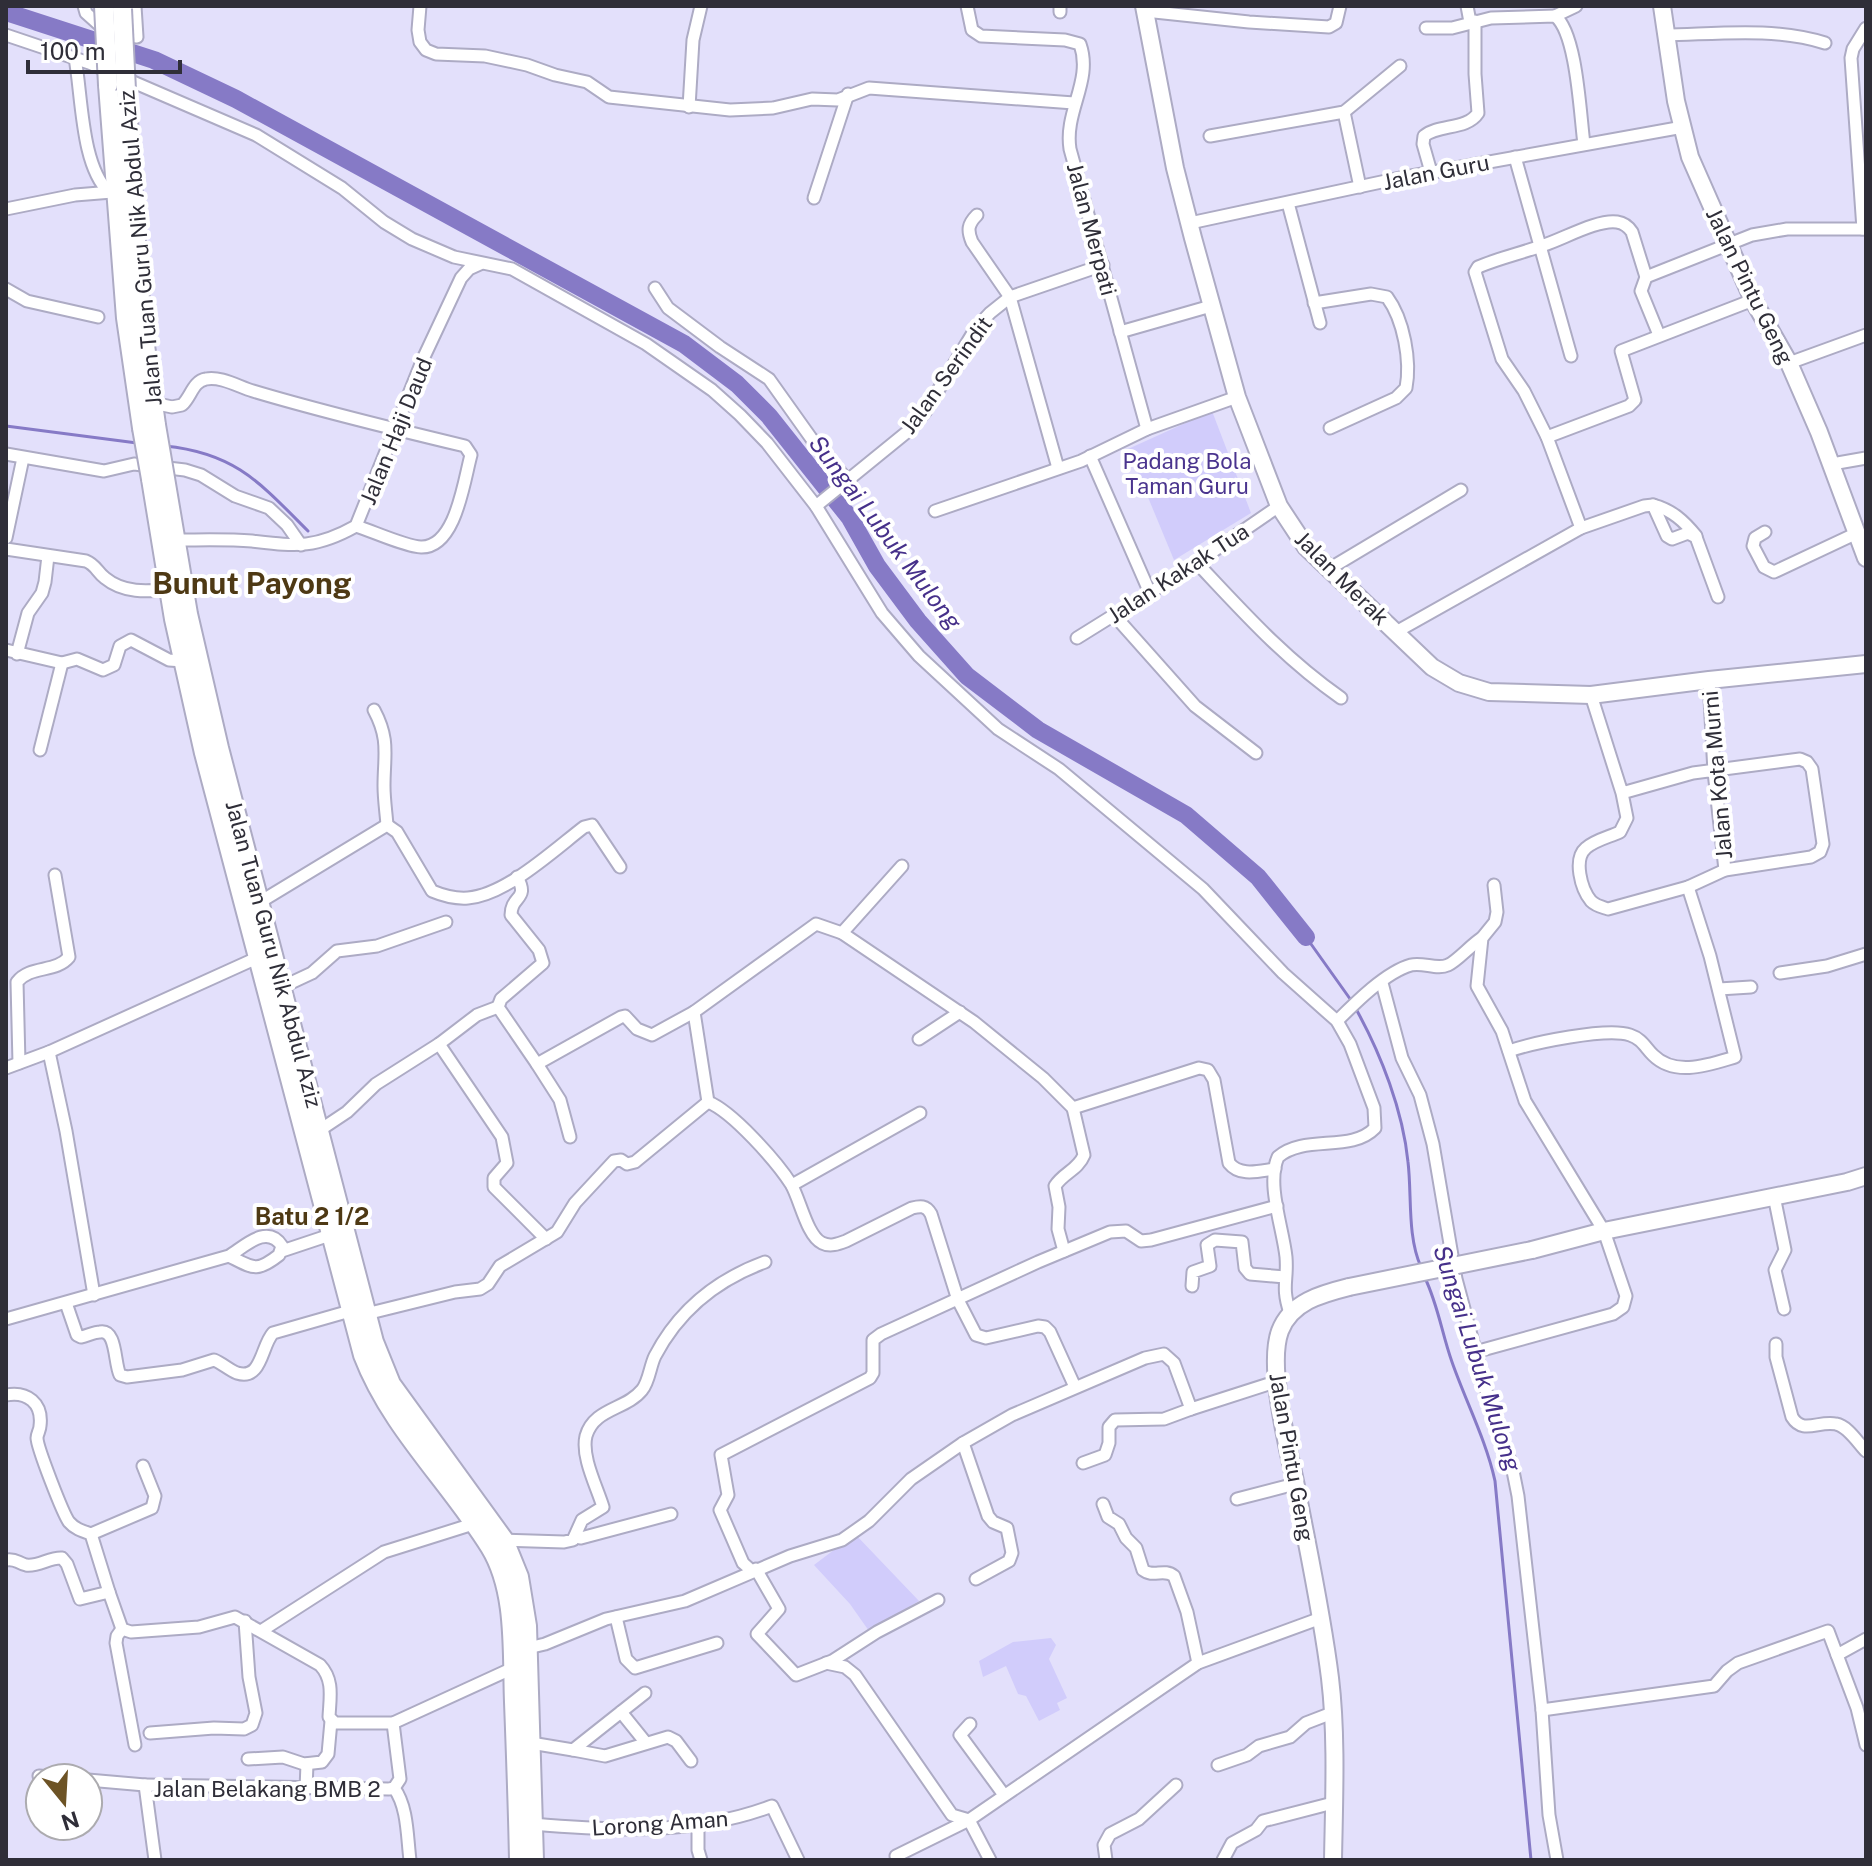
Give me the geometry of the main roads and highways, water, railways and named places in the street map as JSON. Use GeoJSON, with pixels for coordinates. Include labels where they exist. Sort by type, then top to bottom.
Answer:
{"type":"FeatureCollection","features":[{"type":"Feature","properties":{"kind":"main road","name":"Jalan Pintu Geng"},"geometry":{"type":"LineString","coordinates":[[1662,6],[1676,101],[1690,157],[1753,300],[1789,363],[1832,464],[1866,558]]}},
{"type":"Feature","properties":{"kind":"main road","name":"Jalan Tuan Guru Nik Abdul Aziz"},"geometry":{"type":"LineString","coordinates":[[121,7],[113,192],[126,318],[158,479],[169,589],[183,661],[330,1235],[358,1313],[391,1384],[504,1540],[519,1577],[527,1626],[534,1860]]}},
{"type":"Feature","properties":{"kind":"main road","name":"Jalan Merak"},"geometry":{"type":"LineString","coordinates":[[1145,8],[1175,168],[1211,306],[1237,397],[1279,506],[1306,547],[1432,667],[1467,686],[1489,692],[1591,695],[1866,664]]}},
{"type":"Feature","properties":{"kind":"main road","name":"Jalan Tuan Guru Nik Abdul Aziz"},"geometry":{"type":"LineString","coordinates":[[117,88],[153,403],[149,426]]}},
{"type":"Feature","properties":{"kind":"main road","name":"Jalan Tuan Guru Nik Abdul Aziz"},"geometry":{"type":"LineString","coordinates":[[158,479],[176,540],[188,614],[222,757],[320,1130],[358,1313],[363,1355],[379,1392],[491,1549],[502,1575],[509,1605],[513,1668],[519,1860]]}},
{"type":"Feature","properties":{"kind":"main road"},"geometry":{"type":"LineString","coordinates":[[211,777],[214,761],[222,757]]}},
{"type":"Feature","properties":{"kind":"main road","name":"Jalan Pintu Geng"},"geometry":{"type":"LineString","coordinates":[[1333,1860],[1332,1713],[1321,1618],[1278,1381],[1276,1344],[1290,1313],[1317,1296],[1349,1287],[1866,1176]]}},
{"type":"Feature","properties":{"kind":"waterway","name":"Sungai Lubuk Mulong"},"geometry":{"type":"LineString","coordinates":[[6,12],[154,60],[236,99],[684,344],[737,384],[769,416],[850,518],[877,566],[918,621],[967,676],[1038,730],[1186,815],[1258,877],[1306,937]]}},
{"type":"Feature","properties":{"kind":"waterway"},"geometry":{"type":"LineString","coordinates":[[6,426],[137,443]]}},
{"type":"Feature","properties":{"kind":"waterway"},"geometry":{"type":"LineString","coordinates":[[165,446],[211,456],[246,474],[308,531]]}},
{"type":"Feature","properties":{"kind":"waterway","name":"Sungai Lubuk Mulong"},"geometry":{"type":"LineString","coordinates":[[1306,937],[1353,1003]]}},
{"type":"Feature","properties":{"kind":"waterway","name":"Sungai Lubuk Mulong"},"geometry":{"type":"LineString","coordinates":[[1356,1009],[1374,1045],[1396,1103],[1408,1162],[1412,1229],[1421,1267]]}},
{"type":"Feature","properties":{"kind":"waterway","name":"Sungai Lubuk Mulong"},"geometry":{"type":"LineString","coordinates":[[1425,1278],[1495,1481],[1531,1860]]}},
{"type":"Feature","properties":{"kind":"district","name":"Bunut Payong"},"geometry":{"type":"Point","coordinates":[252,583]}},
{"type":"Feature","properties":{"kind":"district","name":"Batu 2 1/2"},"geometry":{"type":"Point","coordinates":[312,1216]}},
{"type":"Feature","properties":{"kind":"park label","name":"Padang Bola Taman Guru"},"geometry":{"type":"Point","coordinates":[1187,474]}}]}
